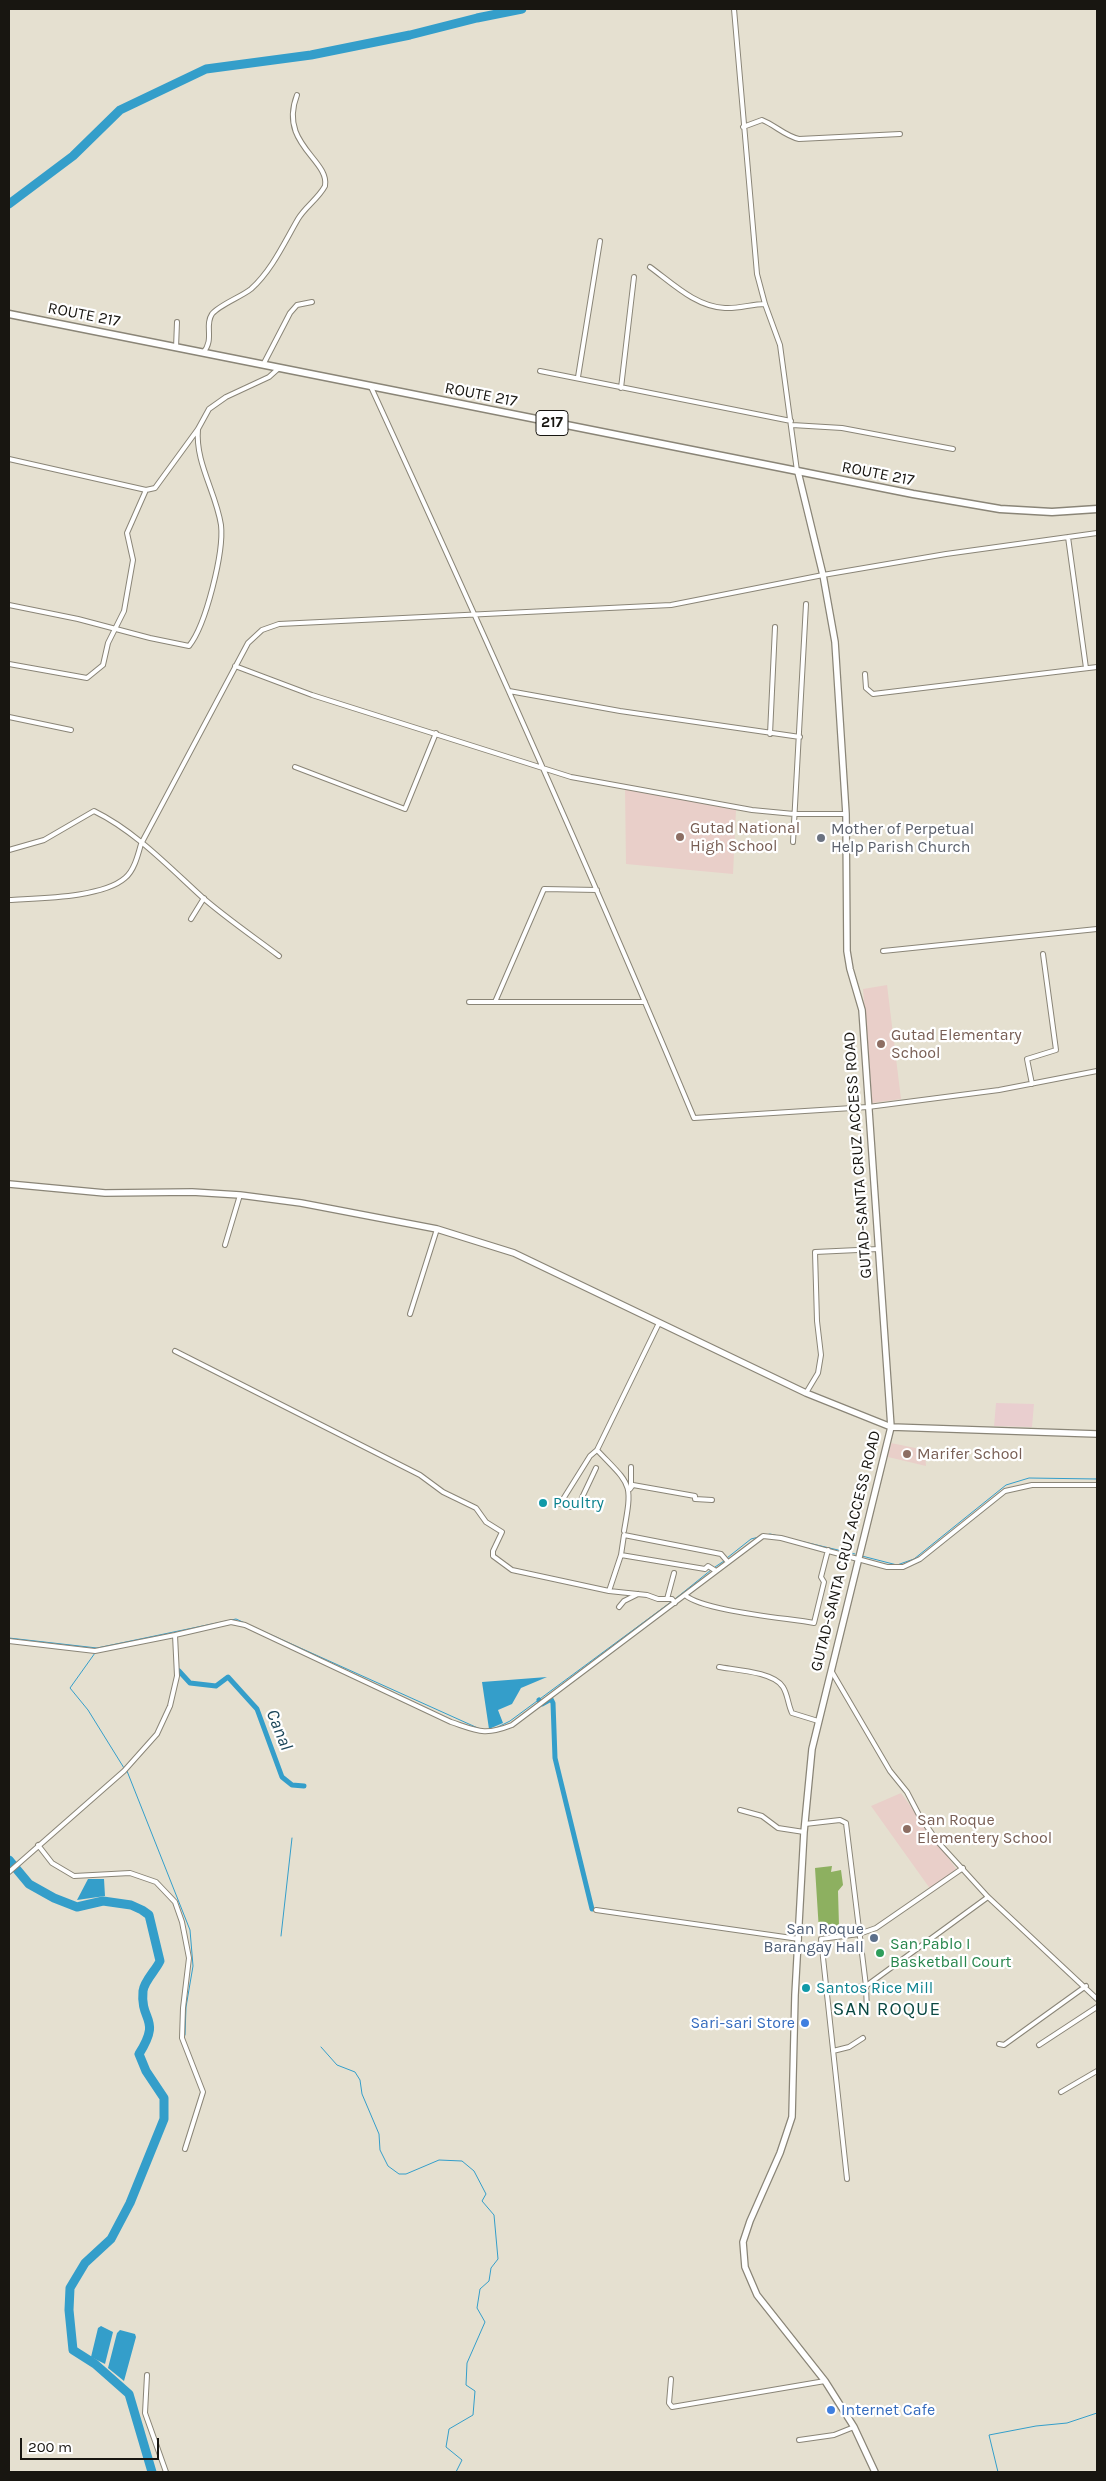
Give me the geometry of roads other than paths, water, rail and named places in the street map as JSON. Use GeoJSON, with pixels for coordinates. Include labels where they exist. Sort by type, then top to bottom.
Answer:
{"type":"FeatureCollection","features":[{"type":"Feature","properties":{"kind":"main road","name":"ROUTE 217"},"geometry":{"type":"LineString","coordinates":[[9,314],[798,472],[1000,509],[1052,512],[1097,509]]}},
{"type":"Feature","properties":{"kind":"main road","name":"GUTAD-SANTA CRUZ ACCESS ROAD"},"geometry":{"type":"LineString","coordinates":[[798,472],[824,575],[835,642],[846,814],[847,951],[862,1010],[891,1427],[812,1749],[804,1832],[792,2047],[792,2117],[780,2153],[746,2231],[743,2254],[745,2267],[757,2295],[825,2381],[854,2427],[875,2472]]}},
{"type":"Feature","properties":{"kind":"main road"},"geometry":{"type":"LineString","coordinates":[[9,1184],[105,1193],[192,1192],[240,1195],[301,1203],[437,1229],[514,1253],[806,1393],[891,1427],[1097,1434]]}},
{"type":"Feature","properties":{"kind":"street"},"geometry":{"type":"LineString","coordinates":[[734,9],[743,127],[758,274],[765,304],[780,345],[798,472]]}},
{"type":"Feature","properties":{"kind":"street"},"geometry":{"type":"LineString","coordinates":[[203,353],[210,340],[209,320],[213,312],[246,292],[260,278],[294,231],[298,220],[325,186],[326,181],[322,170],[300,141],[292,119],[293,106],[298,95]]}},
{"type":"Feature","properties":{"kind":"street"},"geometry":{"type":"LineString","coordinates":[[743,127],[762,120],[775,126],[790,137],[798,139],[900,134]]}},
{"type":"Feature","properties":{"kind":"street"},"geometry":{"type":"LineString","coordinates":[[578,377],[600,241]]}},
{"type":"Feature","properties":{"kind":"street"},"geometry":{"type":"LineString","coordinates":[[650,267],[690,297],[711,305],[732,308],[765,304]]}},
{"type":"Feature","properties":{"kind":"street"},"geometry":{"type":"LineString","coordinates":[[621,388],[634,277]]}},
{"type":"Feature","properties":{"kind":"street"},"geometry":{"type":"LineString","coordinates":[[263,365],[290,313],[297,305],[312,302]]}},
{"type":"Feature","properties":{"kind":"street"},"geometry":{"type":"LineString","coordinates":[[176,348],[177,322]]}},
{"type":"Feature","properties":{"kind":"street"},"geometry":{"type":"LineString","coordinates":[[9,459],[146,490],[155,488],[192,438],[209,409],[226,397],[269,377],[279,368]]}},
{"type":"Feature","properties":{"kind":"street"},"geometry":{"type":"LineString","coordinates":[[540,371],[578,377],[621,388],[791,423],[842,428],[953,449]]}},
{"type":"Feature","properties":{"kind":"street"},"geometry":{"type":"LineString","coordinates":[[372,387],[597,890],[694,1118],[868,1107],[1032,1084],[1097,1071]]}},
{"type":"Feature","properties":{"kind":"street"},"geometry":{"type":"LineString","coordinates":[[9,605],[189,646],[197,636],[218,566],[221,526],[200,458],[197,440],[198,428]]}},
{"type":"Feature","properties":{"kind":"street"},"geometry":{"type":"LineString","coordinates":[[192,438],[197,440]]}},
{"type":"Feature","properties":{"kind":"street"},"geometry":{"type":"LineString","coordinates":[[9,664],[87,678],[103,665],[115,628],[124,611],[133,560],[127,533],[146,490]]}},
{"type":"Feature","properties":{"kind":"street"},"geometry":{"type":"LineString","coordinates":[[9,900],[79,894],[110,886],[126,878],[137,858],[141,844],[229,682],[235,666],[248,643],[262,630],[279,624],[671,605],[824,575],[946,554],[1097,534]]}},
{"type":"Feature","properties":{"kind":"street"},"geometry":{"type":"LineString","coordinates":[[1068,537],[1086,668]]}},
{"type":"Feature","properties":{"kind":"street"},"geometry":{"type":"LineString","coordinates":[[793,842],[806,604]]}},
{"type":"Feature","properties":{"kind":"street"},"geometry":{"type":"LineString","coordinates":[[770,734],[775,627]]}},
{"type":"Feature","properties":{"kind":"street"},"geometry":{"type":"LineString","coordinates":[[235,666],[312,695],[570,777],[752,810],[794,814],[846,814]]}},
{"type":"Feature","properties":{"kind":"street"},"geometry":{"type":"LineString","coordinates":[[865,674],[866,688],[873,694],[1097,667]]}},
{"type":"Feature","properties":{"kind":"street"},"geometry":{"type":"LineString","coordinates":[[508,691],[620,711],[800,737]]}},
{"type":"Feature","properties":{"kind":"street"},"geometry":{"type":"LineString","coordinates":[[9,717],[71,730]]}},
{"type":"Feature","properties":{"kind":"street"},"geometry":{"type":"LineString","coordinates":[[295,767],[405,809],[436,733]]}},
{"type":"Feature","properties":{"kind":"street"},"geometry":{"type":"LineString","coordinates":[[9,850],[44,840],[94,811],[109,818],[204,898],[279,956]]}},
{"type":"Feature","properties":{"kind":"street"},"geometry":{"type":"LineString","coordinates":[[496,1002],[544,889],[597,890]]}},
{"type":"Feature","properties":{"kind":"street"},"geometry":{"type":"LineString","coordinates":[[190,919],[204,898]]}},
{"type":"Feature","properties":{"kind":"street"},"geometry":{"type":"LineString","coordinates":[[883,951],[1097,929]]}},
{"type":"Feature","properties":{"kind":"street"},"geometry":{"type":"LineString","coordinates":[[1032,1084],[1027,1059],[1056,1050],[1043,954]]}},
{"type":"Feature","properties":{"kind":"street"},"geometry":{"type":"LineString","coordinates":[[469,1002],[646,1002]]}},
{"type":"Feature","properties":{"kind":"street"},"geometry":{"type":"LineString","coordinates":[[225,1245],[240,1195]]}},
{"type":"Feature","properties":{"kind":"street"},"geometry":{"type":"LineString","coordinates":[[410,1314],[437,1229]]}},
{"type":"Feature","properties":{"kind":"street"},"geometry":{"type":"LineString","coordinates":[[806,1393],[818,1373],[821,1355],[817,1321],[815,1252],[879,1249]]}},
{"type":"Feature","properties":{"kind":"street"},"geometry":{"type":"LineString","coordinates":[[596,1468],[579,1504],[570,1507],[560,1504],[590,1456],[597,1450],[659,1323]]}},
{"type":"Feature","properties":{"kind":"street"},"geometry":{"type":"LineString","coordinates":[[175,1351],[420,1475],[443,1492],[476,1508],[486,1522],[502,1532],[493,1551],[493,1556],[512,1570],[609,1591],[647,1594],[658,1599],[672,1599],[676,1603]]}},
{"type":"Feature","properties":{"kind":"street"},"geometry":{"type":"LineString","coordinates":[[597,1450],[624,1478],[630,1489]]}},
{"type":"Feature","properties":{"kind":"street"},"geometry":{"type":"LineString","coordinates":[[624,1531],[630,1489],[633,1481],[631,1466]]}},
{"type":"Feature","properties":{"kind":"street"},"geometry":{"type":"LineString","coordinates":[[630,1489],[633,1485],[651,1486],[695,1496],[695,1499],[712,1500]]}},
{"type":"Feature","properties":{"kind":"street"},"geometry":{"type":"LineString","coordinates":[[9,1641],[94,1650],[176,1635],[231,1622],[245,1625],[451,1722],[479,1732],[492,1733],[512,1725],[686,1596],[727,1561],[763,1536],[782,1538],[887,1567],[904,1567],[920,1559],[983,1508],[1012,1488],[1032,1485],[1097,1485]]}},
{"type":"Feature","properties":{"kind":"street"},"geometry":{"type":"LineString","coordinates":[[609,1591],[621,1555],[624,1535],[721,1554],[727,1561]]}},
{"type":"Feature","properties":{"kind":"street"},"geometry":{"type":"LineString","coordinates":[[686,1596],[695,1602],[716,1607],[814,1623],[824,1582],[821,1577],[828,1550]]}},
{"type":"Feature","properties":{"kind":"street"},"geometry":{"type":"LineString","coordinates":[[621,1555],[679,1566],[705,1569],[708,1566],[716,1571]]}},
{"type":"Feature","properties":{"kind":"street"},"geometry":{"type":"LineString","coordinates":[[667,1599],[674,1572]]}},
{"type":"Feature","properties":{"kind":"street"},"geometry":{"type":"LineString","coordinates":[[620,1607],[624,1601],[638,1594]]}},
{"type":"Feature","properties":{"kind":"street"},"geometry":{"type":"LineString","coordinates":[[9,1872],[38,1845],[91,1802],[138,1758],[157,1734],[170,1706],[177,1676],[176,1635]]}},
{"type":"Feature","properties":{"kind":"street"},"geometry":{"type":"LineString","coordinates":[[719,1666],[757,1673],[779,1681],[787,1696],[792,1713],[818,1721]]}},
{"type":"Feature","properties":{"kind":"street"},"geometry":{"type":"LineString","coordinates":[[832,1672],[890,1771],[908,1792],[919,1815],[937,1841],[988,1897],[1086,1986],[1097,1999]]}},
{"type":"Feature","properties":{"kind":"street"},"geometry":{"type":"LineString","coordinates":[[740,1810],[762,1816],[778,1828],[804,1832]]}},
{"type":"Feature","properties":{"kind":"street"},"geometry":{"type":"LineString","coordinates":[[805,1824],[840,1820],[846,1823],[866,1986],[866,2012]]}},
{"type":"Feature","properties":{"kind":"street"},"geometry":{"type":"LineString","coordinates":[[38,1845],[52,1862],[74,1876],[130,1873],[156,1882],[175,1902],[182,1922],[189,1958],[183,2008],[182,2038],[203,2092],[185,2149]]}},
{"type":"Feature","properties":{"kind":"street"},"geometry":{"type":"LineString","coordinates":[[847,2179],[820,1939],[859,1934],[876,1928],[962,1868]]}},
{"type":"Feature","properties":{"kind":"street"},"geometry":{"type":"LineString","coordinates":[[827,1991],[866,1986],[988,1897]]}},
{"type":"Feature","properties":{"kind":"street"},"geometry":{"type":"LineString","coordinates":[[596,1910],[799,1939]]}},
{"type":"Feature","properties":{"kind":"street"},"geometry":{"type":"LineString","coordinates":[[999,2044],[1004,2045],[1086,1986]]}},
{"type":"Feature","properties":{"kind":"street"},"geometry":{"type":"LineString","coordinates":[[1039,2045],[1097,2007]]}},
{"type":"Feature","properties":{"kind":"street"},"geometry":{"type":"LineString","coordinates":[[833,2051],[849,2048],[863,2038]]}},
{"type":"Feature","properties":{"kind":"street"},"geometry":{"type":"LineString","coordinates":[[1061,2092],[1097,2071]]}},
{"type":"Feature","properties":{"kind":"street"},"geometry":{"type":"LineString","coordinates":[[147,2375],[145,2413],[166,2472]]}},
{"type":"Feature","properties":{"kind":"street"},"geometry":{"type":"LineString","coordinates":[[670,2379],[668,2403],[672,2407],[825,2381]]}},
{"type":"Feature","properties":{"kind":"street"},"geometry":{"type":"LineString","coordinates":[[799,2440],[834,2435],[854,2427]]}},
{"type":"Feature","properties":{"kind":"water"},"geometry":{"type":"Polygon","coordinates":[[[547,1677],[521,1688],[512,1704],[498,1710],[503,1723],[489,1729],[482,1682],[547,1677]]]}},
{"type":"Feature","properties":{"kind":"water"},"geometry":{"type":"Polygon","coordinates":[[[88,1879],[104,1879],[105,1896],[77,1900],[88,1879]]]}},
{"type":"Feature","properties":{"kind":"water"},"geometry":{"type":"Polygon","coordinates":[[[101,2326],[113,2332],[105,2364],[91,2357],[98,2328],[101,2326]]]}},
{"type":"Feature","properties":{"kind":"water"},"geometry":{"type":"Polygon","coordinates":[[[120,2330],[135,2334],[136,2337],[124,2381],[108,2368],[117,2333],[120,2330]]]}},
{"type":"Feature","properties":{"kind":"waterway"},"geometry":{"type":"LineString","coordinates":[[9,204],[73,156],[120,110],[206,69],[311,55],[410,35],[522,9]]}},
{"type":"Feature","properties":{"kind":"waterway"},"geometry":{"type":"LineString","coordinates":[[862,1556],[897,1565],[914,1559],[1006,1485],[1029,1478],[1097,1479]]}},
{"type":"Feature","properties":{"kind":"waterway"},"geometry":{"type":"LineString","coordinates":[[727,1558],[751,1539],[770,1534],[855,1554]]}},
{"type":"Feature","properties":{"kind":"waterway"},"geometry":{"type":"LineString","coordinates":[[715,1567],[724,1561]]}},
{"type":"Feature","properties":{"kind":"waterway"},"geometry":{"type":"LineString","coordinates":[[675,1599],[711,1570]]}},
{"type":"Feature","properties":{"kind":"waterway"},"geometry":{"type":"LineString","coordinates":[[496,1728],[510,1721],[671,1602]]}},
{"type":"Feature","properties":{"kind":"waterway"},"geometry":{"type":"LineString","coordinates":[[9,1638],[97,1648],[236,1619],[480,1729]]}},
{"type":"Feature","properties":{"kind":"waterway"},"geometry":{"type":"LineString","coordinates":[[95,1653],[70,1688],[88,1710],[124,1768]]}},
{"type":"Feature","properties":{"kind":"waterway","name":"Canal"},"geometry":{"type":"LineString","coordinates":[[179,1671],[190,1683],[216,1686],[228,1677],[257,1709],[282,1777],[292,1785],[304,1786]]}},
{"type":"Feature","properties":{"kind":"waterway"},"geometry":{"type":"LineString","coordinates":[[539,1700],[542,1704],[551,1699],[553,1703],[555,1758],[592,1909]]}},
{"type":"Feature","properties":{"kind":"waterway"},"geometry":{"type":"LineString","coordinates":[[127,1771],[190,1930],[193,1966],[186,2007],[185,2035]]}},
{"type":"Feature","properties":{"kind":"waterway"},"geometry":{"type":"LineString","coordinates":[[281,1936],[292,1838]]}},
{"type":"Feature","properties":{"kind":"waterway"},"geometry":{"type":"LineString","coordinates":[[9,1860],[29,1884],[54,1898],[77,1907],[103,1901],[131,1905],[142,1910],[149,1915],[160,1961],[148,1979],[143,1991],[144,2009],[150,2026],[146,2042],[139,2054],[146,2071],[164,2098],[164,2119],[130,2203],[111,2239],[85,2263],[70,2288],[69,2310],[73,2350],[95,2364],[129,2394],[152,2472]]}},
{"type":"Feature","properties":{"kind":"waterway"},"geometry":{"type":"LineString","coordinates":[[321,2047],[337,2065],[355,2072],[360,2080],[362,2094],[379,2134],[380,2150],[388,2166],[399,2174],[406,2174],[439,2160],[462,2161],[474,2171],[486,2194],[482,2201],[494,2215],[498,2259],[491,2268],[489,2281],[480,2289],[477,2308],[485,2322],[467,2363],[466,2385],[475,2391],[473,2415],[449,2429],[446,2447],[462,2460],[456,2472]]}},
{"type":"Feature","properties":{"kind":"waterway"},"geometry":{"type":"LineString","coordinates":[[998,2472],[989,2435],[1036,2426],[1067,2423],[1097,2413]]}},
{"type":"Feature","properties":{"kind":"place","name":"Gutad National High School"},"geometry":{"type":"Point","coordinates":[680,837]}},
{"type":"Feature","properties":{"kind":"place","name":"Mother of Perpetual Help Parish Church"},"geometry":{"type":"Point","coordinates":[821,838]}},
{"type":"Feature","properties":{"kind":"place","name":"Gutad Elementary School"},"geometry":{"type":"Point","coordinates":[881,1044]}},
{"type":"Feature","properties":{"kind":"place","name":"Marifer School"},"geometry":{"type":"Point","coordinates":[907,1454]}},
{"type":"Feature","properties":{"kind":"place","name":"Poultry"},"geometry":{"type":"Point","coordinates":[543,1503]}},
{"type":"Feature","properties":{"kind":"place","name":"San Roque Elementery School"},"geometry":{"type":"Point","coordinates":[907,1829]}},
{"type":"Feature","properties":{"kind":"place","name":"San Roque Barangay Hall"},"geometry":{"type":"Point","coordinates":[874,1938]}},
{"type":"Feature","properties":{"kind":"place","name":"San Pablo I Basketball Court"},"geometry":{"type":"Point","coordinates":[880,1953]}},
{"type":"Feature","properties":{"kind":"place","name":"Santos Rice Mill"},"geometry":{"type":"Point","coordinates":[806,1988]}},
{"type":"Feature","properties":{"kind":"place","name":"Sari-sari Store"},"geometry":{"type":"Point","coordinates":[805,2023]}},
{"type":"Feature","properties":{"kind":"place","name":"Internet Cafe"},"geometry":{"type":"Point","coordinates":[831,2410]}},
{"type":"Feature","properties":{"kind":"district","name":"SAN ROQUE"},"geometry":{"type":"Point","coordinates":[887,2010]}}]}
